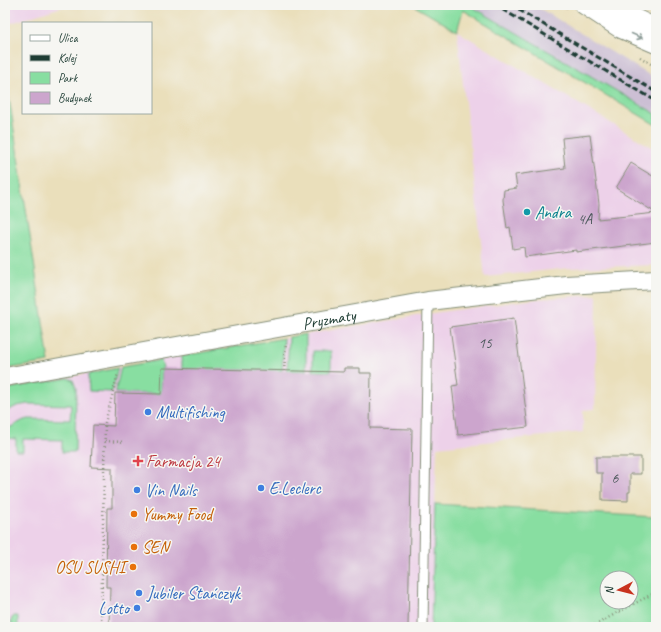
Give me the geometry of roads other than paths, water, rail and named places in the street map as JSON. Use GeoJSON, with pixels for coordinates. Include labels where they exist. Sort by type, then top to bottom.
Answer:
{"type":"FeatureCollection","features":[{"type":"Feature","properties":{"kind":"street"},"geometry":{"type":"LineString","coordinates":[[584,5],[619,28],[656,44]]}},
{"type":"Feature","properties":{"kind":"street"},"geometry":{"type":"LineString","coordinates":[[607,5],[656,28]]}},
{"type":"Feature","properties":{"kind":"street","name":"Pryzmaty"},"geometry":{"type":"LineString","coordinates":[[5,377],[428,301],[566,285],[656,280]]}},
{"type":"Feature","properties":{"kind":"lane"},"geometry":{"type":"LineString","coordinates":[[423,627],[428,301]]}},
{"type":"Feature","properties":{"kind":"railway"},"geometry":{"type":"LineString","coordinates":[[495,5],[656,101]]}},
{"type":"Feature","properties":{"kind":"railway"},"geometry":{"type":"LineString","coordinates":[[511,5],[656,92]]}},
{"type":"Feature","properties":{"kind":"place","name":"Andra"},"geometry":{"type":"Point","coordinates":[527,212]}},
{"type":"Feature","properties":{"kind":"place","name":"Multifishing"},"geometry":{"type":"Point","coordinates":[148,412]}},
{"type":"Feature","properties":{"kind":"place","name":"Farmacja 24"},"geometry":{"type":"Point","coordinates":[138,461]}},
{"type":"Feature","properties":{"kind":"place","name":"E.Leclerc"},"geometry":{"type":"Point","coordinates":[261,488]}},
{"type":"Feature","properties":{"kind":"place","name":"Vin Nails"},"geometry":{"type":"Point","coordinates":[137,490]}},
{"type":"Feature","properties":{"kind":"place","name":"Yummy Food"},"geometry":{"type":"Point","coordinates":[134,514]}},
{"type":"Feature","properties":{"kind":"place","name":"SEN"},"geometry":{"type":"Point","coordinates":[134,547]}},
{"type":"Feature","properties":{"kind":"place","name":"OSU SUSHI"},"geometry":{"type":"Point","coordinates":[133,567]}},
{"type":"Feature","properties":{"kind":"place","name":"Jubiler Stańczyk"},"geometry":{"type":"Point","coordinates":[139,593]}},
{"type":"Feature","properties":{"kind":"place","name":"Lotto"},"geometry":{"type":"Point","coordinates":[137,608]}}]}
